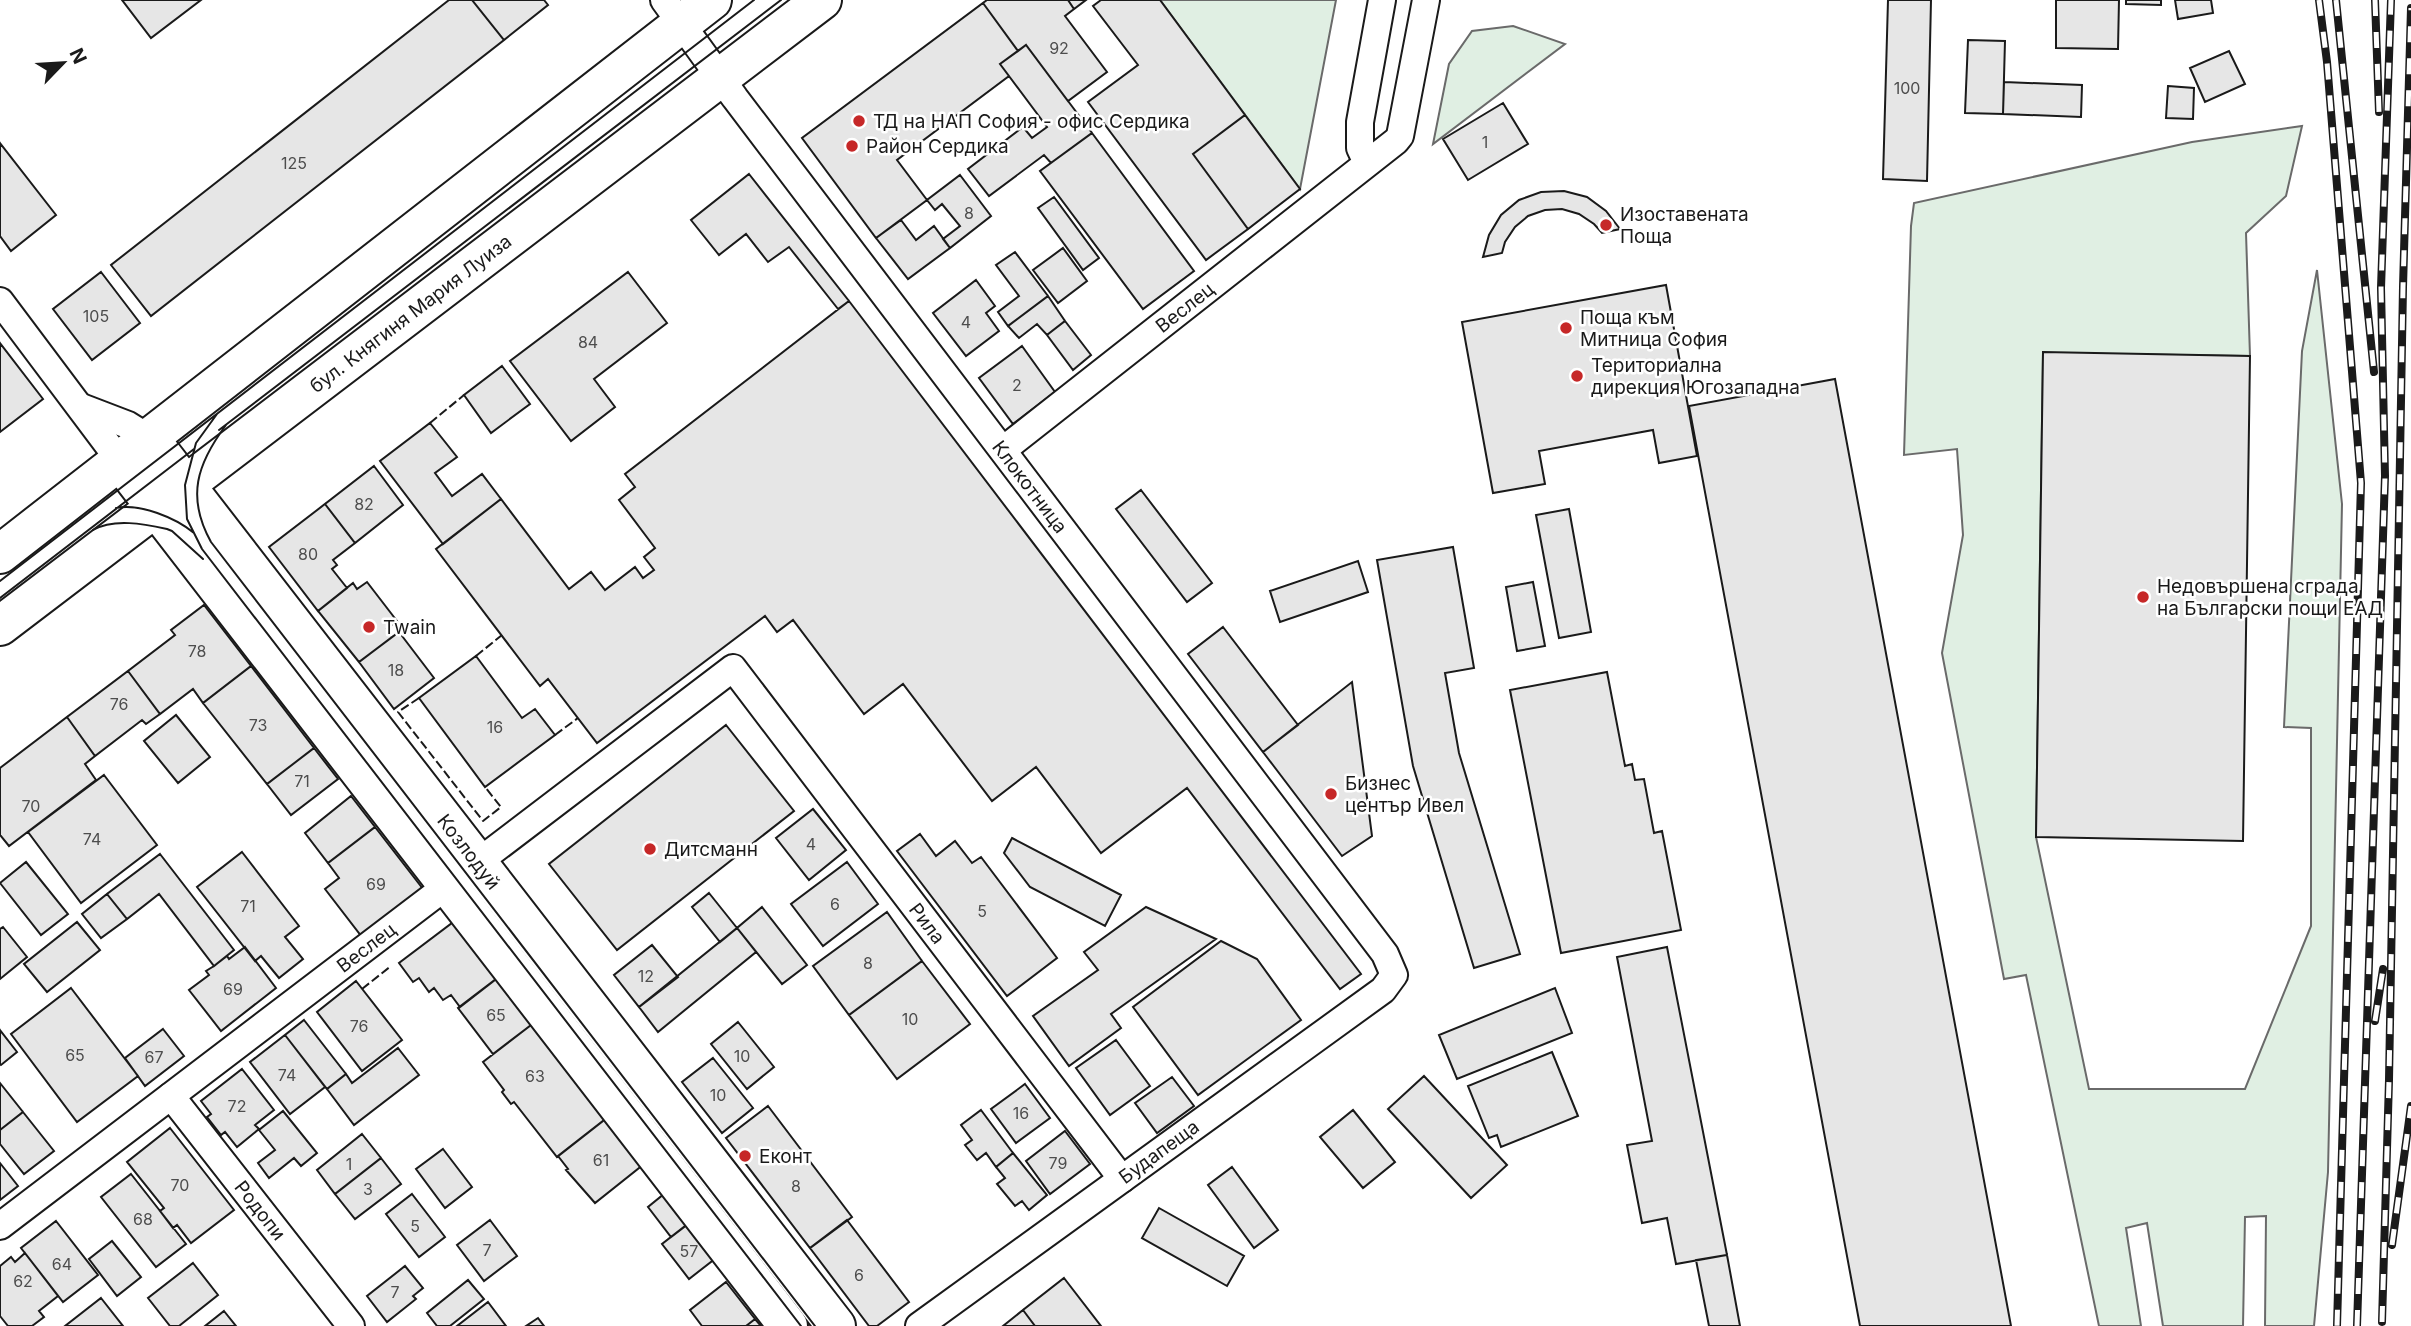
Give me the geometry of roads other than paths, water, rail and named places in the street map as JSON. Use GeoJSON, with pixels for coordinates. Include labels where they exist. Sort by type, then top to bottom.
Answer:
{"type":"FeatureCollection","features":[{"type":"Feature","properties":{"kind":"main road"},"geometry":{"type":"LineString","coordinates":[[0,554],[134,449],[673,12],[712,0]]}},
{"type":"Feature","properties":{"kind":"main road","name":"бул. Княгиня Мария Луиза"},"geometry":{"type":"LineString","coordinates":[[0,626],[822,0]]}},
{"type":"Feature","properties":{"kind":"main road","name":"Козлодуй"},"geometry":{"type":"LineString","coordinates":[[134,449],[447,885],[788,1326]]}},
{"type":"Feature","properties":{"kind":"main road","name":"Козлодуй"},"geometry":{"type":"LineString","coordinates":[[170,496],[477,862],[836,1326]]}},
{"type":"Feature","properties":{"kind":"street"},"geometry":{"type":"LineString","coordinates":[[1367,163],[1360,148],[1360,122],[1382,0]]}},
{"type":"Feature","properties":{"kind":"street","name":"Веслец"},"geometry":{"type":"LineString","coordinates":[[1003,450],[1396,141],[1400,136],[1426,0]]}},
{"type":"Feature","properties":{"kind":"street","name":"Клокотница"},"geometry":{"type":"LineString","coordinates":[[673,12],[1385,954],[1394,975]]}},
{"type":"Feature","properties":{"kind":"street","name":"Козлодуй"},"geometry":{"type":"LineString","coordinates":[[0,301],[80,407],[134,449]]}},
{"type":"Feature","properties":{"kind":"street","name":"Козлодуй"},"geometry":{"type":"LineString","coordinates":[[80,407],[128,425],[134,449]]}},
{"type":"Feature","properties":{"kind":"street","name":"Веслец"},"geometry":{"type":"LineString","coordinates":[[0,1226],[733,668]]}},
{"type":"Feature","properties":{"kind":"street","name":"Рила"},"geometry":{"type":"LineString","coordinates":[[733,668],[1122,1179]]}},
{"type":"Feature","properties":{"kind":"street","name":"Будапеща"},"geometry":{"type":"LineString","coordinates":[[919,1326],[1383,990],[1394,975]]}},
{"type":"Feature","properties":{"kind":"street","name":"Родопи"},"geometry":{"type":"LineString","coordinates":[[172,1096],[351,1326]]}},
{"type":"Feature","properties":{"kind":"tram line"},"geometry":{"type":"LineString","coordinates":[[0,581],[754,0]]}},
{"type":"Feature","properties":{"kind":"tram line"},"geometry":{"type":"LineString","coordinates":[[219,430],[781,0]]}},
{"type":"Feature","properties":{"kind":"tram line"},"geometry":{"type":"LineString","coordinates":[[217,414],[196,443],[185,485],[187,519],[202,549],[801,1326]]}},
{"type":"Feature","properties":{"kind":"tram line"},"geometry":{"type":"LineString","coordinates":[[226,425],[208,453],[198,481],[199,510],[211,542],[815,1326]]}},
{"type":"Feature","properties":{"kind":"tram line"},"geometry":{"type":"LineString","coordinates":[[0,598],[194,449]]}},
{"type":"Feature","properties":{"kind":"tram line"},"geometry":{"type":"LineString","coordinates":[[116,508],[136,508],[157,513],[194,533]]}},
{"type":"Feature","properties":{"kind":"tram line"},"geometry":{"type":"LineString","coordinates":[[93,530],[120,523],[167,529],[203,559]]}},
{"type":"Feature","properties":{"kind":"railway"},"geometry":{"type":"LineString","coordinates":[[2319,0],[2327,62],[2361,483],[2337,1326]]}},
{"type":"Feature","properties":{"kind":"railway"},"geometry":{"type":"LineString","coordinates":[[2336,0],[2374,372]]}},
{"type":"Feature","properties":{"kind":"railway"},"geometry":{"type":"LineString","coordinates":[[2375,0],[2379,112]]}},
{"type":"Feature","properties":{"kind":"railway"},"geometry":{"type":"LineString","coordinates":[[2357,1326],[2385,476],[2381,288],[2391,0]]}},
{"type":"Feature","properties":{"kind":"railway"},"geometry":{"type":"LineString","coordinates":[[2382,1322],[2411,8]]}},
{"type":"Feature","properties":{"kind":"railway"},"geometry":{"type":"LineString","coordinates":[[2375,1021],[2383,969]]}},
{"type":"Feature","properties":{"kind":"railway"},"geometry":{"type":"LineString","coordinates":[[2392,1245],[2411,1106]]}},
{"type":"Feature","properties":{"kind":"place","name":"ТД на НАП София - офис Сердика"},"geometry":{"type":"Point","coordinates":[859,121]}},
{"type":"Feature","properties":{"kind":"place","name":"Район Сердика"},"geometry":{"type":"Point","coordinates":[852,146]}},
{"type":"Feature","properties":{"kind":"place","name":"Изоставената Поща"},"geometry":{"type":"Point","coordinates":[1606,225]}},
{"type":"Feature","properties":{"kind":"place","name":"Поща към Митница София"},"geometry":{"type":"Point","coordinates":[1566,328]}},
{"type":"Feature","properties":{"kind":"place","name":"Териториална дирекция Югозападна"},"geometry":{"type":"Point","coordinates":[1577,376]}},
{"type":"Feature","properties":{"kind":"place","name":"Недовършена сграда на Български пощи ЕАД"},"geometry":{"type":"Point","coordinates":[2143,597]}},
{"type":"Feature","properties":{"kind":"place","name":"Twain"},"geometry":{"type":"Point","coordinates":[369,627]}},
{"type":"Feature","properties":{"kind":"place","name":"Бизнес център Ивел"},"geometry":{"type":"Point","coordinates":[1331,794]}},
{"type":"Feature","properties":{"kind":"place","name":"Дитсманн"},"geometry":{"type":"Point","coordinates":[650,849]}},
{"type":"Feature","properties":{"kind":"place","name":"Еконт"},"geometry":{"type":"Point","coordinates":[745,1156]}}]}
